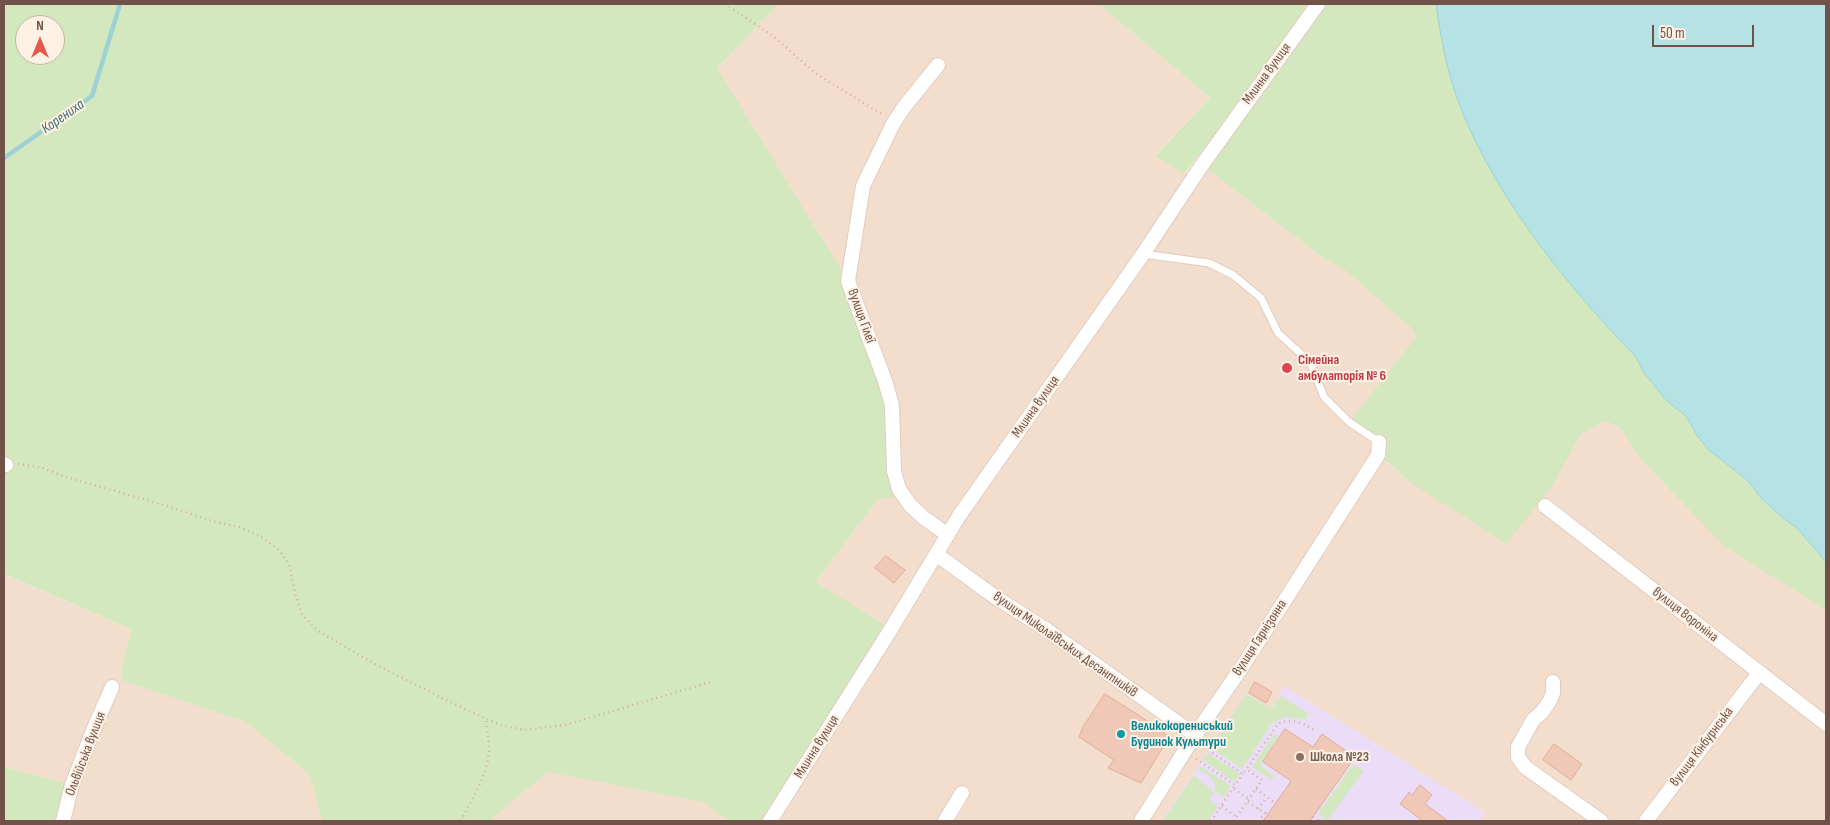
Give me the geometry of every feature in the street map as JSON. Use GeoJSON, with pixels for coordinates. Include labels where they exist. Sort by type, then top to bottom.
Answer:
{"type":"FeatureCollection","features":[{"type":"Feature","properties":{"kind":"street","name":"Млинна вулиця"},"geometry":{"type":"LineString","coordinates":[[770,821],[891,629],[959,516],[1143,254],[1202,165],[1318,4]]}},
{"type":"Feature","properties":{"kind":"street","name":"вулиця Гілеї"},"geometry":{"type":"LineString","coordinates":[[938,65],[904,106],[893,124],[863,186],[848,281],[892,405],[894,471],[899,489],[910,505],[924,518],[948,535]]}},
{"type":"Feature","properties":{"kind":"street","name":"вулиця Гарнізонна"},"geometry":{"type":"LineString","coordinates":[[1141,821],[1193,737],[1242,667],[1378,448]]}},
{"type":"Feature","properties":{"kind":"street","name":"вулиця Вороніна"},"geometry":{"type":"LineString","coordinates":[[1545,506],[1826,724]]}},
{"type":"Feature","properties":{"kind":"street","name":"вулиця Миколаївських Десантників"},"geometry":{"type":"LineString","coordinates":[[936,554],[995,597],[1047,630],[1193,737]]}},
{"type":"Feature","properties":{"kind":"street","name":"вулиця Кінбурнська"},"geometry":{"type":"LineString","coordinates":[[1646,821],[1759,673]]}},
{"type":"Feature","properties":{"kind":"street"},"geometry":{"type":"LineString","coordinates":[[1553,682],[1553,693],[1549,702],[1533,720],[1518,747],[1518,757],[1525,767],[1601,821]]}},
{"type":"Feature","properties":{"kind":"street","name":"Ольвійська вулиця"},"geometry":{"type":"LineString","coordinates":[[63,821],[72,785],[112,687]]}},
{"type":"Feature","properties":{"kind":"street"},"geometry":{"type":"LineString","coordinates":[[945,821],[962,793]]}},
{"type":"Feature","properties":{"kind":"lane"},"geometry":{"type":"LineString","coordinates":[[1143,254],[1209,263],[1240,281],[1261,298],[1278,333],[1310,362],[1324,397],[1378,448]]}},
{"type":"Feature","properties":{"kind":"path"},"geometry":{"type":"LineString","coordinates":[[725,4],[773,36],[815,73],[879,112],[893,124]]}},
{"type":"Feature","properties":{"kind":"path"},"geometry":{"type":"LineString","coordinates":[[5,464],[22,464],[43,468],[66,477],[212,521],[239,527],[260,536],[278,550],[289,564],[302,615],[318,631],[381,667],[486,720],[512,728],[541,729],[565,725],[712,682]]}},
{"type":"Feature","properties":{"kind":"path"},"geometry":{"type":"LineString","coordinates":[[461,821],[479,788],[485,769],[489,748],[486,720]]}},
{"type":"Feature","properties":{"kind":"path"},"geometry":{"type":"LineString","coordinates":[[1213,821],[1246,769],[1278,724],[1284,721],[1294,721],[1304,723],[1314,730]]}},
{"type":"Feature","properties":{"kind":"path"},"geometry":{"type":"LineString","coordinates":[[1193,737],[1243,774]]}},
{"type":"Feature","properties":{"kind":"path"},"geometry":{"type":"LineString","coordinates":[[1184,752],[1234,787],[1264,813],[1259,821]]}},
{"type":"Feature","properties":{"kind":"path"},"geometry":{"type":"LineString","coordinates":[[1234,821],[1262,780],[1246,769]]}},
{"type":"Feature","properties":{"kind":"path"},"geometry":{"type":"LineString","coordinates":[[1256,789],[1275,803]]}},
{"type":"Feature","properties":{"kind":"path"},"geometry":{"type":"LineString","coordinates":[[1258,809],[1266,797]]}},
{"type":"Feature","properties":{"kind":"path"},"geometry":{"type":"LineString","coordinates":[[1222,806],[1237,817]]}},
{"type":"Feature","properties":{"kind":"path"},"geometry":{"type":"LineString","coordinates":[[1313,817],[1319,821]]}},
{"type":"Feature","properties":{"kind":"shaded area"},"geometry":{"type":"Polygon","coordinates":[[[779,4],[1099,4],[1210,98],[1155,155],[1184,174],[1202,165],[1320,256],[1346,271],[1410,327],[1416,337],[1350,422],[1379,442],[1378,455],[1408,481],[1553,485],[1581,434],[1606,421],[1621,429],[1640,458],[1826,610],[1826,821],[770,821],[816,582],[878,499],[903,497],[717,68],[779,4]]]}},
{"type":"Feature","properties":{"kind":"shaded area"},"geometry":{"type":"Polygon","coordinates":[[[5,575],[131,629],[121,680],[245,722],[309,774],[322,821],[63,821],[4,767],[5,575]]]}},
{"type":"Feature","properties":{"kind":"shaded area","name":"Школа №23"},"geometry":{"type":"Polygon","coordinates":[[[1284,686],[1486,813],[1480,821],[1162,821],[1246,693],[1272,709],[1284,686]]]}},
{"type":"Feature","properties":{"kind":"shaded area"},"geometry":{"type":"Polygon","coordinates":[[[548,771],[702,802],[730,821],[489,821],[548,771]]]}},
{"type":"Feature","properties":{"kind":"green space"},"geometry":{"type":"Polygon","coordinates":[[[4,4],[779,4],[717,68],[848,281],[885,381],[904,497],[878,499],[816,582],[891,629],[770,821],[730,821],[702,802],[548,772],[489,821],[322,821],[309,774],[245,722],[120,680],[131,629],[6,575],[4,580],[4,4]]]}},
{"type":"Feature","properties":{"kind":"green space"},"geometry":{"type":"Polygon","coordinates":[[[1099,4],[1311,4],[1238,105],[1184,174],[1155,156],[1210,98],[1099,4]]]}},
{"type":"Feature","properties":{"kind":"green space"},"geometry":{"type":"Polygon","coordinates":[[[1325,4],[1436,4],[1446,58],[1462,111],[1477,145],[1515,210],[1537,242],[1585,302],[1636,357],[1644,373],[1668,402],[1686,416],[1698,437],[1709,450],[1747,480],[1762,499],[1797,528],[1826,562],[1826,610],[1725,547],[1640,458],[1621,429],[1606,421],[1581,434],[1553,485],[1506,544],[1408,481],[1378,455],[1379,442],[1349,422],[1416,337],[1410,327],[1346,271],[1320,256],[1206,168],[1325,4]]]}},
{"type":"Feature","properties":{"kind":"green space"},"geometry":{"type":"Polygon","coordinates":[[[1246,694],[1272,709],[1280,696],[1309,714],[1305,720],[1285,717],[1272,724],[1242,769],[1211,748],[1246,694]]]}},
{"type":"Feature","properties":{"kind":"green space"},"geometry":{"type":"Polygon","coordinates":[[[1274,734],[1278,736],[1260,765],[1274,776],[1272,780],[1252,767],[1274,734]]]}},
{"type":"Feature","properties":{"kind":"green space"},"geometry":{"type":"Polygon","coordinates":[[[1208,753],[1240,774],[1234,782],[1203,760],[1208,753]]]}},
{"type":"Feature","properties":{"kind":"green space"},"geometry":{"type":"Polygon","coordinates":[[[1353,764],[1364,771],[1327,821],[1318,814],[1353,764]]]}},
{"type":"Feature","properties":{"kind":"green space"},"geometry":{"type":"Polygon","coordinates":[[[1200,766],[1231,786],[1224,797],[1214,791],[1213,780],[1198,769],[1200,766]]]}},
{"type":"Feature","properties":{"kind":"green space"},"geometry":{"type":"Polygon","coordinates":[[[4,767],[72,785],[63,821],[4,821],[4,767]]]}},
{"type":"Feature","properties":{"kind":"green space"},"geometry":{"type":"Polygon","coordinates":[[[1194,775],[1212,790],[1213,794],[1209,800],[1218,806],[1208,821],[1163,821],[1194,775]]]}},
{"type":"Feature","properties":{"kind":"water"},"geometry":{"type":"Polygon","coordinates":[[[1436,4],[1826,4],[1826,562],[1797,528],[1762,499],[1747,480],[1709,450],[1698,437],[1686,416],[1668,402],[1644,373],[1636,357],[1585,302],[1537,242],[1495,178],[1477,145],[1462,111],[1446,58],[1436,4]]]}},
{"type":"Feature","properties":{"kind":"building"},"geometry":{"type":"Polygon","coordinates":[[[886,556],[905,570],[894,583],[875,568],[886,556]]]}},
{"type":"Feature","properties":{"kind":"building"},"geometry":{"type":"Polygon","coordinates":[[[1255,682],[1272,692],[1266,703],[1249,693],[1255,682]]]}},
{"type":"Feature","properties":{"kind":"building"},"geometry":{"type":"Polygon","coordinates":[[[1105,694],[1169,737],[1141,783],[1108,768],[1114,760],[1079,737],[1083,727],[1105,694]]]}},
{"type":"Feature","properties":{"kind":"building"},"geometry":{"type":"Polygon","coordinates":[[[1285,729],[1313,747],[1322,734],[1355,757],[1310,821],[1263,821],[1291,781],[1263,762],[1285,729]]]}},
{"type":"Feature","properties":{"kind":"building"},"geometry":{"type":"Polygon","coordinates":[[[1554,744],[1582,764],[1571,780],[1543,760],[1554,744]]]}},
{"type":"Feature","properties":{"kind":"building"},"geometry":{"type":"Polygon","coordinates":[[[1420,785],[1432,795],[1425,804],[1448,821],[1423,821],[1400,804],[1409,792],[1412,795],[1420,785]]]}},
{"type":"Feature","properties":{"kind":"waterway","name":"Корениха"},"geometry":{"type":"LineString","coordinates":[[4,158],[92,96],[120,4]]}},
{"type":"Feature","properties":{"kind":"place","name":"Сімейна амбулаторія № 6"},"geometry":{"type":"Point","coordinates":[1287,368]}},
{"type":"Feature","properties":{"kind":"place","name":"Великокорениський Будинок Культури"},"geometry":{"type":"Point","coordinates":[1121,734]}},
{"type":"Feature","properties":{"kind":"place","name":"Школа №23"},"geometry":{"type":"Point","coordinates":[1300,757]}}]}
